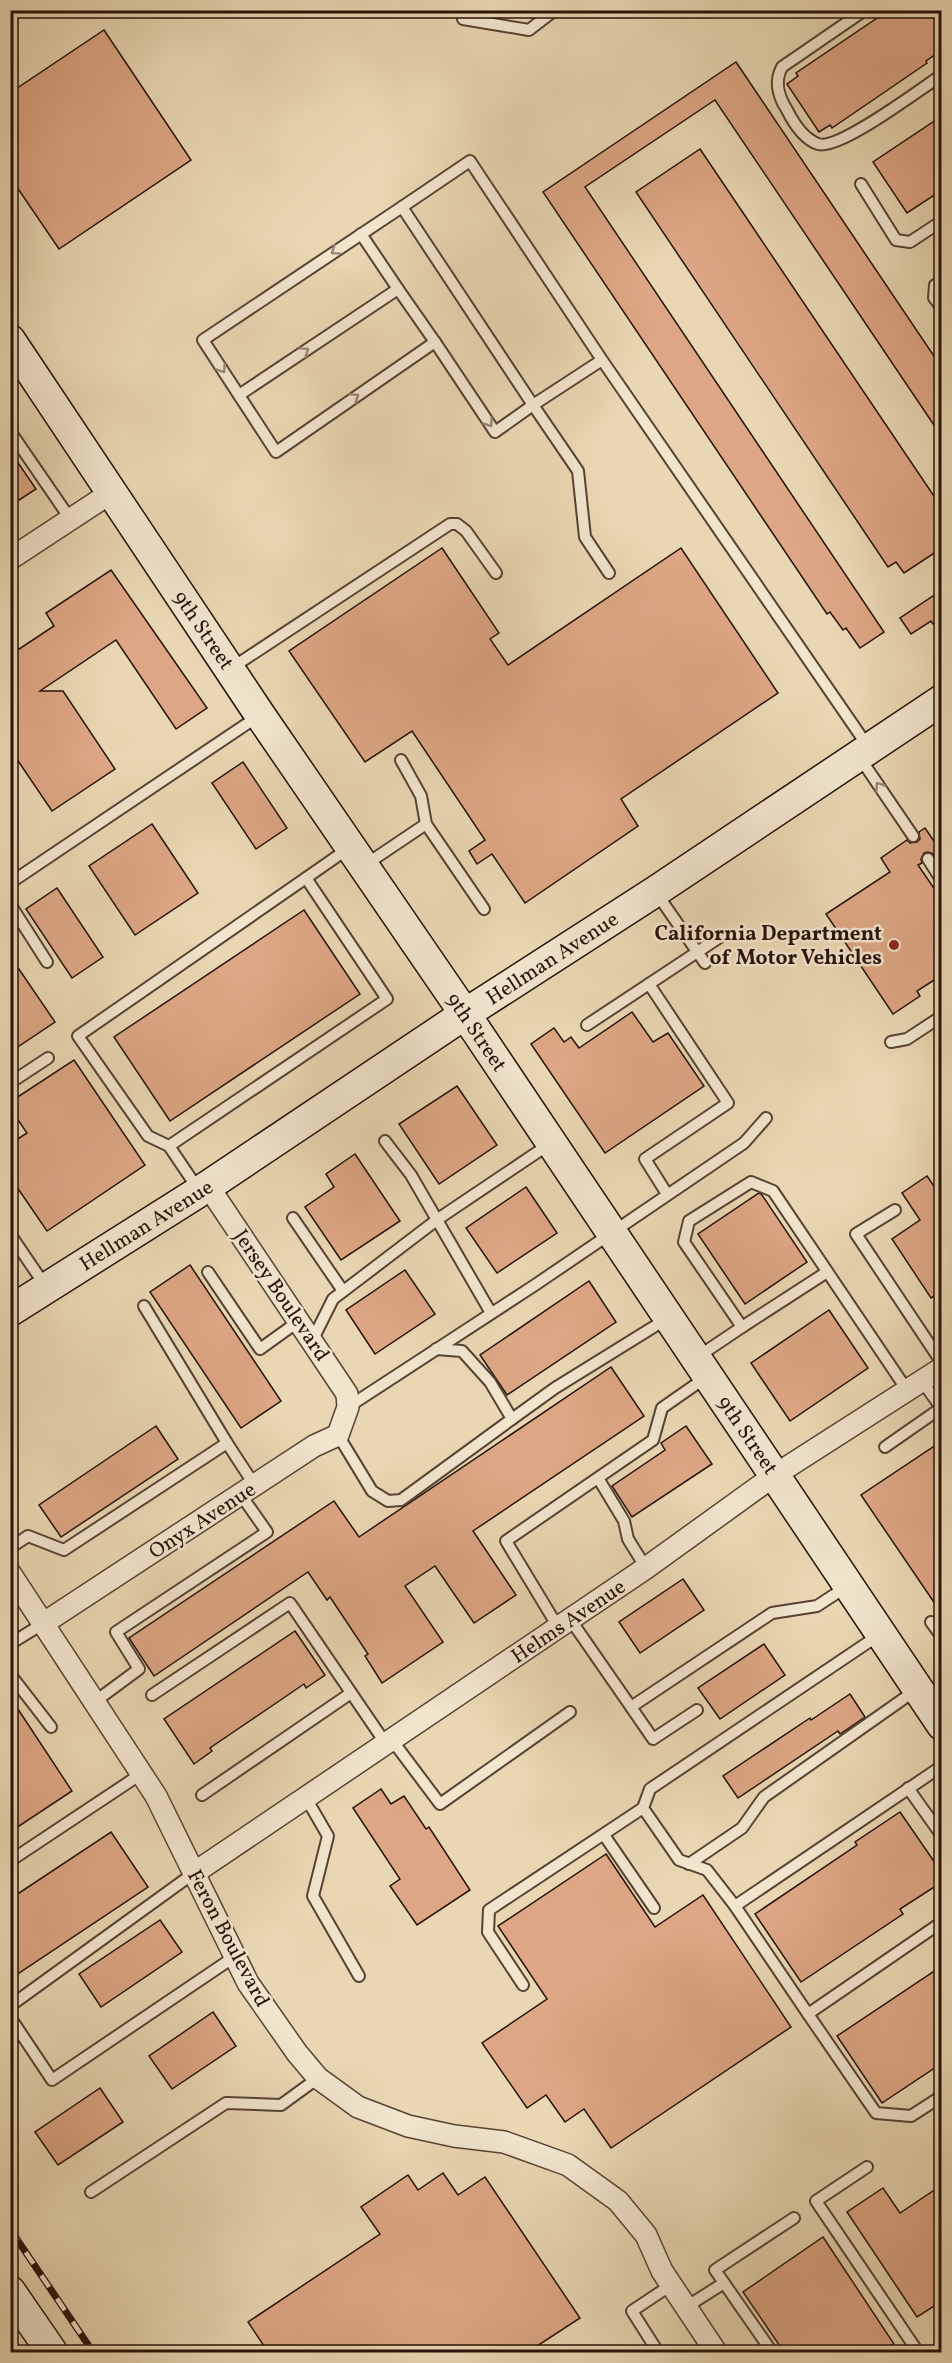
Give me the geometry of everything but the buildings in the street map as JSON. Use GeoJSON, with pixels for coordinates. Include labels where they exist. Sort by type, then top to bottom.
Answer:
{"type":"FeatureCollection","features":[{"type":"Feature","properties":{"kind":"street","name":"9th Street"},"geometry":{"type":"LineString","coordinates":[[10,340],[260,715],[465,1014],[881,1634],[928,1692],[942,1725]]}},
{"type":"Feature","properties":{"kind":"street"},"geometry":{"type":"LineString","coordinates":[[10,559],[112,492]]}},
{"type":"Feature","properties":{"kind":"street","name":"Hellman Avenue"},"geometry":{"type":"LineString","coordinates":[[10,1311],[204,1189],[942,700]]}},
{"type":"Feature","properties":{"kind":"street","name":"Jersey Boulevard"},"geometry":{"type":"LineString","coordinates":[[204,1189],[299,1321],[347,1394],[348,1407]]}},
{"type":"Feature","properties":{"kind":"street","name":"Helms Avenue"},"geometry":{"type":"LineString","coordinates":[[194,1873],[646,1568],[775,1475],[942,1368]]}},
{"type":"Feature","properties":{"kind":"street"},"geometry":{"type":"LineString","coordinates":[[338,1435],[348,1407]]}},
{"type":"Feature","properties":{"kind":"street","name":"Onyx Avenue"},"geometry":{"type":"LineString","coordinates":[[44,1623],[314,1446],[338,1435]]}},
{"type":"Feature","properties":{"kind":"street","name":"Feron Boulevard"},"geometry":{"type":"LineString","coordinates":[[10,1573],[156,1796],[248,1983],[297,2053],[318,2078],[358,2107],[408,2126],[454,2136],[504,2142],[568,2165],[618,2201],[646,2235],[662,2271],[716,2352]]}},
{"type":"Feature","properties":{"kind":"street"},"geometry":{"type":"LineString","coordinates":[[10,2291],[52,2352]]}},
{"type":"Feature","properties":{"kind":"lane"},"geometry":{"type":"LineString","coordinates":[[463,19],[529,30],[555,10]]}},
{"type":"Feature","properties":{"kind":"lane"},"geometry":{"type":"LineString","coordinates":[[865,10],[782,67],[777,76],[781,100],[792,119],[809,140],[820,145],[835,143],[853,134],[942,75]]}},
{"type":"Feature","properties":{"kind":"lane"},"geometry":{"type":"LineString","coordinates":[[435,342],[276,452],[203,340],[470,161],[864,752],[913,836]]}},
{"type":"Feature","properties":{"kind":"lane"},"geometry":{"type":"LineString","coordinates":[[861,184],[896,240],[910,242],[942,221]]}},
{"type":"Feature","properties":{"kind":"lane"},"geometry":{"type":"LineString","coordinates":[[402,207],[578,471],[585,537],[609,573]]}},
{"type":"Feature","properties":{"kind":"lane"},"geometry":{"type":"LineString","coordinates":[[361,234],[495,432],[602,360]]}},
{"type":"Feature","properties":{"kind":"lane"},"geometry":{"type":"LineString","coordinates":[[942,281],[935,285],[934,298],[942,308]]}},
{"type":"Feature","properties":{"kind":"lane"},"geometry":{"type":"LineString","coordinates":[[238,395],[398,289]]}},
{"type":"Feature","properties":{"kind":"lane"},"geometry":{"type":"LineString","coordinates":[[10,431],[70,520]]}},
{"type":"Feature","properties":{"kind":"lane"},"geometry":{"type":"LineString","coordinates":[[230,670],[450,524],[457,524],[466,531],[496,573]]}},
{"type":"Feature","properties":{"kind":"lane"},"geometry":{"type":"LineString","coordinates":[[10,882],[260,715]]}},
{"type":"Feature","properties":{"kind":"lane"},"geometry":{"type":"LineString","coordinates":[[400,760],[421,796],[426,824],[484,909]]}},
{"type":"Feature","properties":{"kind":"lane"},"geometry":{"type":"LineString","coordinates":[[204,1189],[169,1146],[148,1136],[78,1036],[306,878],[426,824]]}},
{"type":"Feature","properties":{"kind":"lane"},"geometry":{"type":"LineString","coordinates":[[928,859],[942,881]]}},
{"type":"Feature","properties":{"kind":"lane"},"geometry":{"type":"LineString","coordinates":[[169,1146],[387,999],[306,878]]}},
{"type":"Feature","properties":{"kind":"lane"},"geometry":{"type":"LineString","coordinates":[[656,891],[705,963]]}},
{"type":"Feature","properties":{"kind":"lane"},"geometry":{"type":"LineString","coordinates":[[10,904],[47,962]]}},
{"type":"Feature","properties":{"kind":"lane"},"geometry":{"type":"LineString","coordinates":[[587,1025],[723,935]]}},
{"type":"Feature","properties":{"kind":"lane"},"geometry":{"type":"LineString","coordinates":[[648,984],[728,1103],[645,1159],[668,1194]]}},
{"type":"Feature","properties":{"kind":"lane"},"geometry":{"type":"LineString","coordinates":[[891,1042],[907,1039],[942,1016]]}},
{"type":"Feature","properties":{"kind":"lane"},"geometry":{"type":"LineString","coordinates":[[10,1083],[48,1058]]}},
{"type":"Feature","properties":{"kind":"lane"},"geometry":{"type":"LineString","coordinates":[[348,1407],[744,1143],[766,1118]]}},
{"type":"Feature","properties":{"kind":"lane"},"geometry":{"type":"LineString","coordinates":[[385,1140],[411,1174],[491,1313]]}},
{"type":"Feature","properties":{"kind":"lane"},"geometry":{"type":"LineString","coordinates":[[312,1341],[333,1299],[438,1220],[551,1143]]}},
{"type":"Feature","properties":{"kind":"lane"},"geometry":{"type":"LineString","coordinates":[[742,1327],[684,1242],[689,1221],[751,1182],[773,1191],[827,1272],[914,1385],[941,1409],[885,1447]]}},
{"type":"Feature","properties":{"kind":"lane"},"geometry":{"type":"LineString","coordinates":[[895,1210],[856,1234],[942,1363]]}},
{"type":"Feature","properties":{"kind":"lane"},"geometry":{"type":"LineString","coordinates":[[293,1218],[343,1291]]}},
{"type":"Feature","properties":{"kind":"lane"},"geometry":{"type":"LineString","coordinates":[[10,1234],[46,1287]]}},
{"type":"Feature","properties":{"kind":"lane"},"geometry":{"type":"LineString","coordinates":[[208,1272],[260,1349],[299,1321]]}},
{"type":"Feature","properties":{"kind":"lane"},"geometry":{"type":"LineString","coordinates":[[696,1710],[653,1739],[631,1707],[564,1623],[506,1541],[653,1440],[662,1408],[742,1327],[827,1272]]}},
{"type":"Feature","properties":{"kind":"lane"},"geometry":{"type":"LineString","coordinates":[[93,1703],[139,1669],[116,1632],[267,1532],[227,1443],[144,1306]]}},
{"type":"Feature","properties":{"kind":"lane"},"geometry":{"type":"LineString","coordinates":[[338,1435],[372,1491],[388,1501],[401,1500],[564,1382],[669,1318]]}},
{"type":"Feature","properties":{"kind":"lane"},"geometry":{"type":"LineString","coordinates":[[436,1349],[462,1351],[490,1382],[512,1419]]}},
{"type":"Feature","properties":{"kind":"lane"},"geometry":{"type":"LineString","coordinates":[[10,1548],[28,1536],[64,1550],[227,1443]]}},
{"type":"Feature","properties":{"kind":"lane"},"geometry":{"type":"LineString","coordinates":[[598,1478],[624,1521],[628,1539],[646,1568]]}},
{"type":"Feature","properties":{"kind":"lane"},"geometry":{"type":"LineString","coordinates":[[631,1707],[772,1613],[817,1606],[849,1585]]}},
{"type":"Feature","properties":{"kind":"lane"},"geometry":{"type":"LineString","coordinates":[[152,1695],[290,1603],[351,1693],[440,1804],[570,1712]]}},
{"type":"Feature","properties":{"kind":"lane"},"geometry":{"type":"LineString","coordinates":[[931,1622],[942,1637]]}},
{"type":"Feature","properties":{"kind":"lane"},"geometry":{"type":"LineString","coordinates":[[10,1644],[44,1623]]}},
{"type":"Feature","properties":{"kind":"lane"},"geometry":{"type":"LineString","coordinates":[[524,1985],[488,1932],[489,1910],[643,1808],[650,1790],[881,1634]]}},
{"type":"Feature","properties":{"kind":"lane"},"geometry":{"type":"LineString","coordinates":[[10,1674],[51,1727]]}},
{"type":"Feature","properties":{"kind":"lane"},"geometry":{"type":"LineString","coordinates":[[689,1864],[742,1828],[764,1797],[928,1692]]}},
{"type":"Feature","properties":{"kind":"lane"},"geometry":{"type":"LineString","coordinates":[[202,1795],[351,1693]]}},
{"type":"Feature","properties":{"kind":"lane"},"geometry":{"type":"LineString","coordinates":[[735,1906],[942,1766]]}},
{"type":"Feature","properties":{"kind":"lane"},"geometry":{"type":"LineString","coordinates":[[10,1862],[141,1774]]}},
{"type":"Feature","properties":{"kind":"lane"},"geometry":{"type":"LineString","coordinates":[[909,1788],[942,1836]]}},
{"type":"Feature","properties":{"kind":"lane"},"geometry":{"type":"LineString","coordinates":[[306,1798],[328,1836],[313,1896],[359,1976]]}},
{"type":"Feature","properties":{"kind":"lane"},"geometry":{"type":"LineString","coordinates":[[643,1808],[679,1860],[707,1870],[735,1906],[876,2113],[911,2116],[942,2096]]}},
{"type":"Feature","properties":{"kind":"lane"},"geometry":{"type":"LineString","coordinates":[[604,1835],[654,1908]]}},
{"type":"Feature","properties":{"kind":"lane"},"geometry":{"type":"LineString","coordinates":[[10,2006],[194,1873]]}},
{"type":"Feature","properties":{"kind":"lane"},"geometry":{"type":"LineString","coordinates":[[808,2014],[942,1922]]}},
{"type":"Feature","properties":{"kind":"lane"},"geometry":{"type":"LineString","coordinates":[[10,2017],[52,2080],[234,1957]]}},
{"type":"Feature","properties":{"kind":"lane"},"geometry":{"type":"LineString","coordinates":[[91,2192],[226,2103],[281,2105],[318,2078]]}},
{"type":"Feature","properties":{"kind":"lane"},"geometry":{"type":"LineString","coordinates":[[867,2167],[816,2201],[918,2352]]}},
{"type":"Feature","properties":{"kind":"lane"},"geometry":{"type":"LineString","coordinates":[[772,2352],[715,2270],[794,2218]]}},
{"type":"Feature","properties":{"kind":"lane"},"geometry":{"type":"LineString","coordinates":[[686,2307],[724,2283]]}},
{"type":"Feature","properties":{"kind":"lane"},"geometry":{"type":"LineString","coordinates":[[658,2352],[632,2311],[671,2285]]}},
{"type":"Feature","properties":{"kind":"railway"},"geometry":{"type":"LineString","coordinates":[[10,2229],[93,2352]]}},
{"type":"Feature","properties":{"kind":"place","name":"California Department of Motor Vehicles"},"geometry":{"type":"Point","coordinates":[894,945]}}]}
